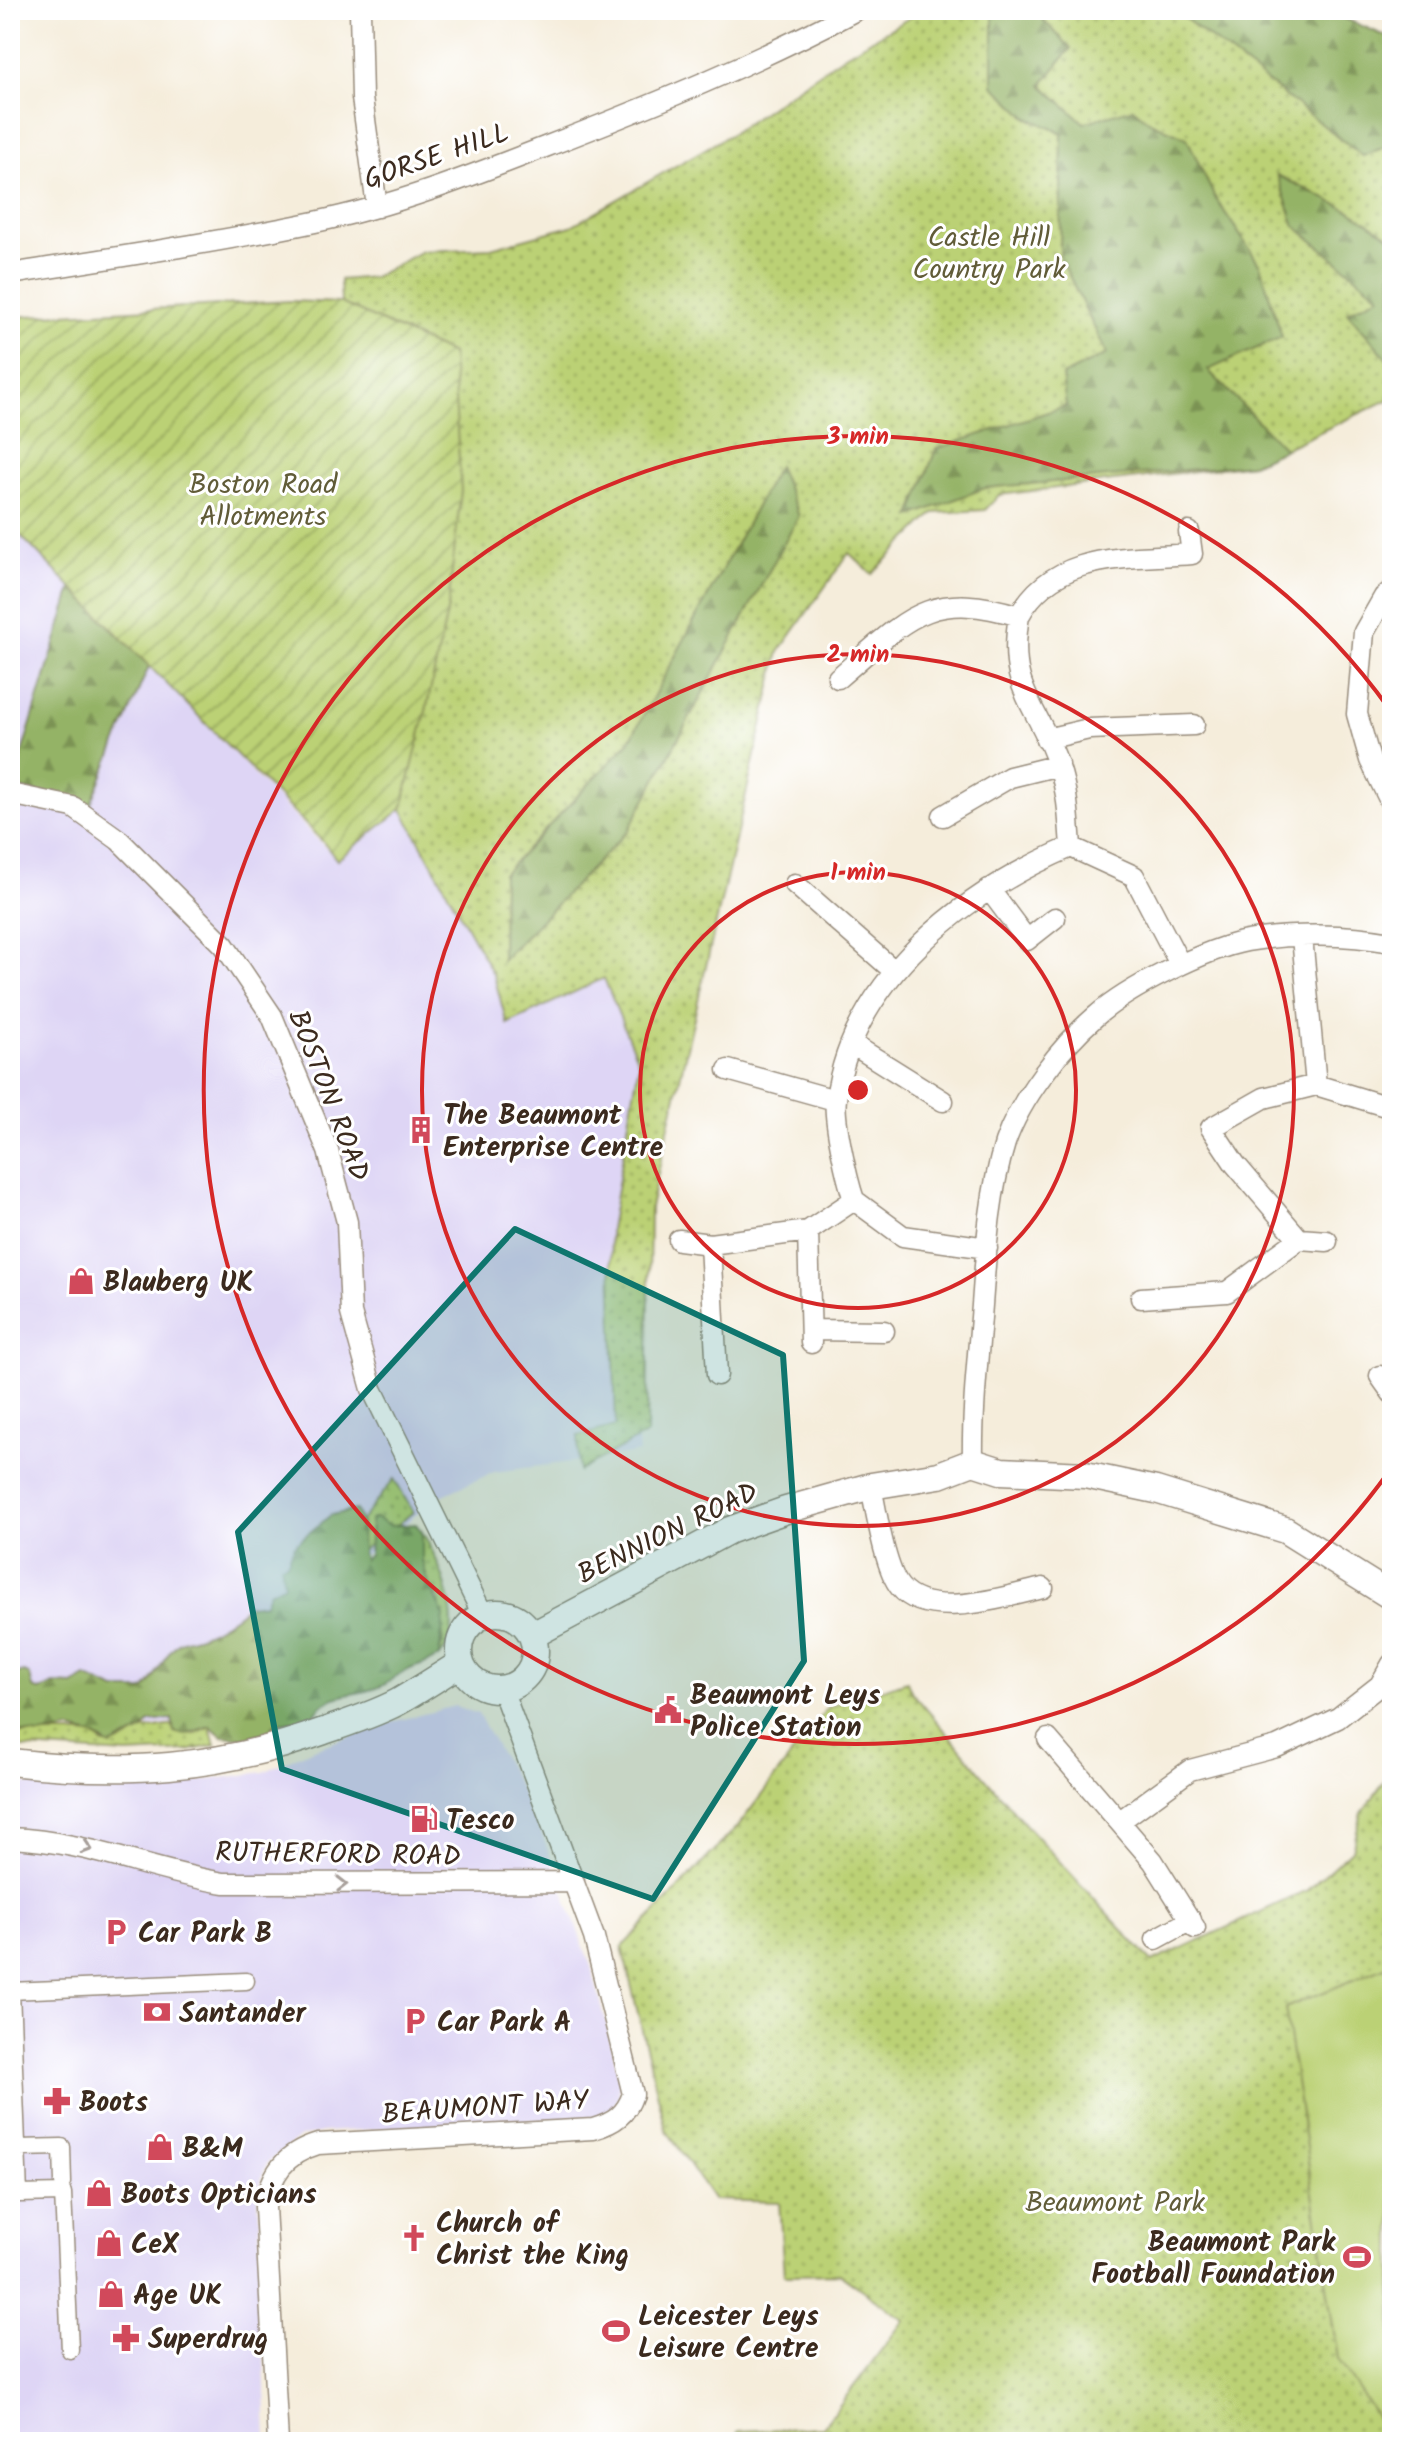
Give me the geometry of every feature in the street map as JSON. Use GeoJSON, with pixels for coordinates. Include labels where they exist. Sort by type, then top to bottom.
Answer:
{"type":"FeatureCollection","features":[{"type":"Feature","properties":{"kind":"street"},"geometry":{"type":"LineString","coordinates":[[360,10],[362,98],[377,207]]}},
{"type":"Feature","properties":{"kind":"street","name":"GORSE HILL"},"geometry":{"type":"LineString","coordinates":[[10,274],[316,222],[377,207],[466,178],[604,124],[805,37],[856,10]]}},
{"type":"Feature","properties":{"kind":"street"},"geometry":{"type":"LineString","coordinates":[[1071,847],[1068,805],[1059,765],[1017,676],[1014,644],[1019,616],[1028,600],[1047,582],[1085,562],[1192,554],[1189,532]]}},
{"type":"Feature","properties":{"kind":"street"},"geometry":{"type":"LineString","coordinates":[[1392,590],[1384,597],[1364,632],[1357,714],[1370,760],[1392,805]]}},
{"type":"Feature","properties":{"kind":"street"},"geometry":{"type":"LineString","coordinates":[[838,678],[900,626],[924,611],[958,603],[1019,616]]}},
{"type":"Feature","properties":{"kind":"street"},"geometry":{"type":"LineString","coordinates":[[1046,739],[1089,729],[1194,725]]}},
{"type":"Feature","properties":{"kind":"street"},"geometry":{"type":"LineString","coordinates":[[943,816],[1010,777],[1059,765]]}},
{"type":"Feature","properties":{"kind":"street","name":"BOSTON ROAD"},"geometry":{"type":"LineString","coordinates":[[10,794],[73,807],[119,840],[224,945],[272,1016],[328,1151],[347,1222],[351,1313],[372,1389],[483,1615]]}},
{"type":"Feature","properties":{"kind":"street"},"geometry":{"type":"LineString","coordinates":[[987,1248],[903,1236],[854,1200],[835,1100],[852,1044],[893,970],[965,904],[1019,869],[1071,847],[1134,876],[1180,964]]}},
{"type":"Feature","properties":{"kind":"street"},"geometry":{"type":"LineString","coordinates":[[795,884],[893,970]]}},
{"type":"Feature","properties":{"kind":"street"},"geometry":{"type":"LineString","coordinates":[[989,889],[1027,940],[1055,918]]}},
{"type":"Feature","properties":{"kind":"street"},"geometry":{"type":"LineString","coordinates":[[1302,937],[1316,1085]]}},
{"type":"Feature","properties":{"kind":"street"},"geometry":{"type":"LineString","coordinates":[[1392,942],[1369,938],[1302,937],[1246,941],[1180,964],[1097,1014],[1044,1072],[1006,1141],[987,1248],[972,1418],[973,1462],[1001,1471],[1085,1475],[1156,1490],[1285,1530],[1392,1597]]}},
{"type":"Feature","properties":{"kind":"street"},"geometry":{"type":"LineString","coordinates":[[852,1044],[943,1101]]}},
{"type":"Feature","properties":{"kind":"street"},"geometry":{"type":"LineString","coordinates":[[728,1070],[835,1100]]}},
{"type":"Feature","properties":{"kind":"street"},"geometry":{"type":"LineString","coordinates":[[1299,1239],[1235,1164],[1211,1128],[1264,1098],[1316,1085],[1392,1108]]}},
{"type":"Feature","properties":{"kind":"street"},"geometry":{"type":"LineString","coordinates":[[679,1240],[710,1244],[808,1231],[854,1200]]}},
{"type":"Feature","properties":{"kind":"street"},"geometry":{"type":"LineString","coordinates":[[808,1231],[811,1336],[884,1331]]}},
{"type":"Feature","properties":{"kind":"street"},"geometry":{"type":"LineString","coordinates":[[1141,1298],[1227,1292],[1299,1239],[1327,1241]]}},
{"type":"Feature","properties":{"kind":"street"},"geometry":{"type":"LineString","coordinates":[[710,1244],[717,1375]]}},
{"type":"Feature","properties":{"kind":"street"},"geometry":{"type":"LineString","coordinates":[[1380,1376],[1392,1393]]}},
{"type":"Feature","properties":{"kind":"street","name":"BENNION ROAD"},"geometry":{"type":"LineString","coordinates":[[533,1635],[730,1530],[871,1486],[939,1475],[973,1462]]}},
{"type":"Feature","properties":{"kind":"street"},"geometry":{"type":"LineString","coordinates":[[871,1486],[896,1578],[899,1586],[912,1597],[950,1605],[1043,1588]]}},
{"type":"Feature","properties":{"kind":"street"},"geometry":{"type":"LineString","coordinates":[[501,1612],[517,1617],[533,1635],[536,1647],[531,1670],[524,1679],[502,1689],[477,1684],[461,1663],[460,1640],[473,1621],[483,1615],[501,1612]]}},
{"type":"Feature","properties":{"kind":"street"},"geometry":{"type":"LineString","coordinates":[[10,1762],[124,1770],[200,1765],[237,1758],[274,1749],[396,1703],[461,1663]]}},
{"type":"Feature","properties":{"kind":"street"},"geometry":{"type":"LineString","coordinates":[[1120,1821],[1190,1770],[1277,1747],[1338,1718],[1380,1685],[1392,1664]]}},
{"type":"Feature","properties":{"kind":"street","name":"BEAUMONT WAY"},"geometry":{"type":"LineString","coordinates":[[278,2442],[265,2207],[275,2172],[288,2157],[318,2144],[593,2129],[619,2118],[628,2108],[633,2094],[612,2000],[574,1882],[502,1689]]}},
{"type":"Feature","properties":{"kind":"street"},"geometry":{"type":"LineString","coordinates":[[1048,1739],[1153,1861],[1193,1924],[1156,1939]]}},
{"type":"Feature","properties":{"kind":"street","name":"RUTHERFORD ROAD"},"geometry":{"type":"LineString","coordinates":[[10,1838],[74,1843],[190,1877],[224,1883],[574,1882]]}},
{"type":"Feature","properties":{"kind":"street"},"geometry":{"type":"LineString","coordinates":[[70,2350],[63,2193],[19,2194],[10,1991],[246,1981]]}},
{"type":"Feature","properties":{"kind":"street"},"geometry":{"type":"LineString","coordinates":[[18,2148],[62,2147],[63,2183]]}},
{"type":"Feature","properties":{"kind":"highlighted area"},"geometry":{"type":"Polygon","coordinates":[[[515,1229],[783,1355],[804,1661],[653,1899],[282,1769],[238,1532],[515,1229]]]}},
{"type":"Feature","properties":{"kind":"shaded area"},"geometry":{"type":"Polygon","coordinates":[[[10,525],[72,588],[13,786],[89,808],[149,666],[337,860],[402,809],[494,976],[507,1024],[604,978],[639,1064],[635,1410],[639,1453],[494,1472],[439,1497],[306,1600],[184,1721],[150,1727],[10,1732],[10,525]]]}},
{"type":"Feature","properties":{"kind":"shaded area"},"geometry":{"type":"Polygon","coordinates":[[[455,1706],[478,1714],[542,1834],[591,1966],[608,2028],[619,2080],[619,2096],[612,2109],[598,2117],[323,2132],[300,2137],[267,2163],[258,2188],[267,2442],[10,2442],[10,1784],[193,1782],[264,1772],[311,1750],[388,1723],[455,1706]]]}},
{"type":"Feature","properties":{"kind":"green space","name":"Castle Hill Country Park"},"geometry":{"type":"Polygon","coordinates":[[[923,10],[1325,10],[1392,39],[1392,398],[1252,464],[999,495],[985,510],[934,513],[872,574],[849,553],[779,652],[650,1207],[647,1434],[579,1471],[578,1436],[616,1426],[610,1229],[639,1064],[604,978],[507,1024],[494,976],[402,809],[448,607],[452,354],[341,303],[340,280],[374,277],[422,251],[491,248],[571,226],[731,134],[845,55],[923,10]]]}},
{"type":"Feature","properties":{"kind":"green space"},"geometry":{"type":"Polygon","coordinates":[[[993,10],[1033,10],[1071,48],[1042,85],[1084,123],[1133,108],[1150,122],[1187,138],[1214,196],[1260,265],[1282,337],[1208,370],[1285,449],[1252,464],[985,488],[911,516],[936,449],[1066,406],[1062,376],[1107,354],[1060,257],[1062,133],[1028,118],[993,85],[993,10]]]}},
{"type":"Feature","properties":{"kind":"green space"},"geometry":{"type":"Polygon","coordinates":[[[1174,10],[1325,10],[1392,39],[1392,144],[1363,156],[1174,10]]]}},
{"type":"Feature","properties":{"kind":"green space"},"geometry":{"type":"Polygon","coordinates":[[[1277,175],[1351,211],[1392,238],[1392,364],[1347,312],[1380,296],[1295,226],[1277,175]]]}},
{"type":"Feature","properties":{"kind":"green space","name":"Boston Road Allotments"},"geometry":{"type":"Polygon","coordinates":[[[290,301],[341,303],[452,354],[461,490],[448,607],[426,711],[402,809],[337,860],[322,841],[10,525],[10,317],[290,301]]]}},
{"type":"Feature","properties":{"kind":"green space"},"geometry":{"type":"Polygon","coordinates":[[[778,466],[799,516],[628,831],[502,960],[503,874],[629,742],[778,466]]]}},
{"type":"Feature","properties":{"kind":"green space"},"geometry":{"type":"Polygon","coordinates":[[[72,588],[149,666],[89,808],[12,786],[72,588]]]}},
{"type":"Feature","properties":{"kind":"green space"},"geometry":{"type":"Polygon","coordinates":[[[394,1479],[413,1512],[396,1526],[389,1526],[361,1552],[361,1521],[394,1479]]]}},
{"type":"Feature","properties":{"kind":"green space"},"geometry":{"type":"Polygon","coordinates":[[[356,1510],[364,1560],[369,1555],[371,1520],[376,1518],[389,1526],[416,1524],[422,1532],[422,1560],[428,1583],[444,1616],[439,1656],[435,1659],[377,1688],[332,1699],[312,1719],[280,1723],[268,1732],[244,1738],[222,1736],[210,1726],[184,1735],[174,1732],[172,1719],[150,1722],[142,1731],[111,1746],[92,1735],[71,1730],[40,1735],[10,1731],[10,1675],[24,1672],[30,1676],[33,1688],[41,1691],[53,1684],[73,1685],[86,1677],[116,1690],[144,1690],[177,1644],[215,1629],[249,1605],[265,1603],[269,1592],[284,1584],[281,1565],[287,1563],[295,1544],[331,1515],[356,1510]]]}},
{"type":"Feature","properties":{"kind":"green space"},"geometry":{"type":"Polygon","coordinates":[[[422,1532],[443,1577],[451,1613],[448,1645],[439,1656],[443,1638],[439,1599],[428,1583],[422,1560],[422,1532]]]}},
{"type":"Feature","properties":{"kind":"green space","name":"Beaumont Park"},"geometry":{"type":"Polygon","coordinates":[[[907,1681],[911,1691],[1024,1823],[1152,1962],[1306,1891],[1352,1850],[1362,1813],[1392,1770],[1392,2442],[736,2442],[738,2431],[823,2427],[904,2320],[840,2274],[784,2275],[779,2202],[714,2200],[666,2129],[622,1947],[738,1826],[828,1707],[907,1681]]]}},
{"type":"Feature","properties":{"kind":"green space"},"geometry":{"type":"Polygon","coordinates":[[[174,1725],[175,1732],[194,1734],[210,1726],[215,1745],[187,1751],[127,1754],[10,1747],[10,1734],[92,1735],[104,1744],[120,1743],[143,1730],[174,1725]]]}},
{"type":"Feature","properties":{"kind":"green space","name":"Beaumont Park Football Foundation"},"geometry":{"type":"Polygon","coordinates":[[[1392,1964],[1392,2440],[1338,2359],[1285,2008],[1392,1964]]]}},
{"type":"Feature","properties":{"kind":"place","name":"The Beaumont Enterprise Centre"},"geometry":{"type":"Point","coordinates":[421,1130]}},
{"type":"Feature","properties":{"kind":"place","name":"Blauberg UK"},"geometry":{"type":"Point","coordinates":[81,1281]}},
{"type":"Feature","properties":{"kind":"place","name":"Beaumont Leys Police Station"},"geometry":{"type":"Point","coordinates":[668,1710]}},
{"type":"Feature","properties":{"kind":"place","name":"Tesco"},"geometry":{"type":"Point","coordinates":[424,1819]}},
{"type":"Feature","properties":{"kind":"place","name":"Car Park B"},"geometry":{"type":"Point","coordinates":[116,1932]}},
{"type":"Feature","properties":{"kind":"place","name":"Santander"},"geometry":{"type":"Point","coordinates":[157,2012]}},
{"type":"Feature","properties":{"kind":"place","name":"Car Park A"},"geometry":{"type":"Point","coordinates":[415,2021]}},
{"type":"Feature","properties":{"kind":"place","name":"Boots"},"geometry":{"type":"Point","coordinates":[57,2101]}},
{"type":"Feature","properties":{"kind":"place","name":"B&M"},"geometry":{"type":"Point","coordinates":[160,2147]}},
{"type":"Feature","properties":{"kind":"place","name":"Boots Opticians"},"geometry":{"type":"Point","coordinates":[99,2193]}},
{"type":"Feature","properties":{"kind":"place","name":"Church of Christ the King"},"geometry":{"type":"Point","coordinates":[414,2238]}},
{"type":"Feature","properties":{"kind":"place","name":"CeX"},"geometry":{"type":"Point","coordinates":[109,2243]}},
{"type":"Feature","properties":{"kind":"place","name":"Beaumont Park Football Foundation"},"geometry":{"type":"Point","coordinates":[1357,2257]}},
{"type":"Feature","properties":{"kind":"place","name":"Age UK"},"geometry":{"type":"Point","coordinates":[111,2294]}},
{"type":"Feature","properties":{"kind":"place","name":"Leicester Leys Leisure Centre"},"geometry":{"type":"Point","coordinates":[616,2331]}},
{"type":"Feature","properties":{"kind":"place","name":"Superdrug"},"geometry":{"type":"Point","coordinates":[126,2338]}}]}
